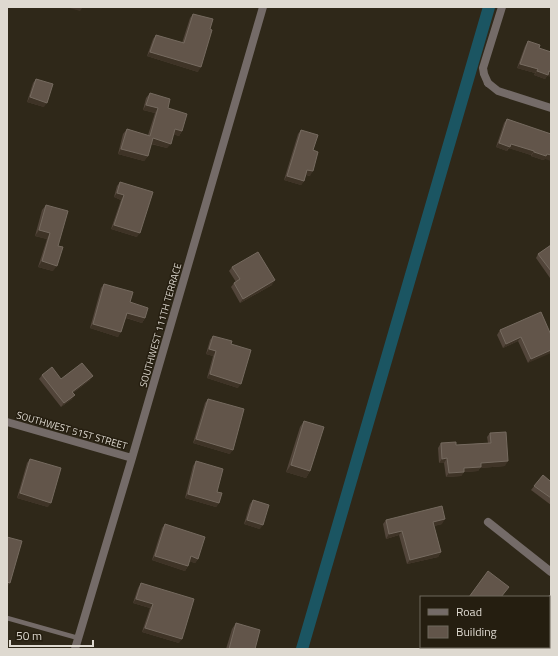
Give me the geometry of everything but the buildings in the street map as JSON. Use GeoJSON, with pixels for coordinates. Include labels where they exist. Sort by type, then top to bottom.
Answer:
{"type":"FeatureCollection","features":[{"type":"Feature","properties":{"kind":"street","name":"SOUTHWEST 111TH TERRACE"},"geometry":{"type":"LineString","coordinates":[[75,649],[263,7]]}},
{"type":"Feature","properties":{"kind":"street"},"geometry":{"type":"LineString","coordinates":[[502,7],[483,68],[488,83],[498,91],[551,108]]}},
{"type":"Feature","properties":{"kind":"street","name":"SOUTHWEST 51ST STREET"},"geometry":{"type":"LineString","coordinates":[[7,422],[132,458]]}},
{"type":"Feature","properties":{"kind":"street"},"geometry":{"type":"LineString","coordinates":[[488,522],[551,572]]}},
{"type":"Feature","properties":{"kind":"lane"},"geometry":{"type":"LineString","coordinates":[[7,618],[78,638]]}},
{"type":"Feature","properties":{"kind":"waterway"},"geometry":{"type":"LineString","coordinates":[[302,649],[489,7]]}}]}
